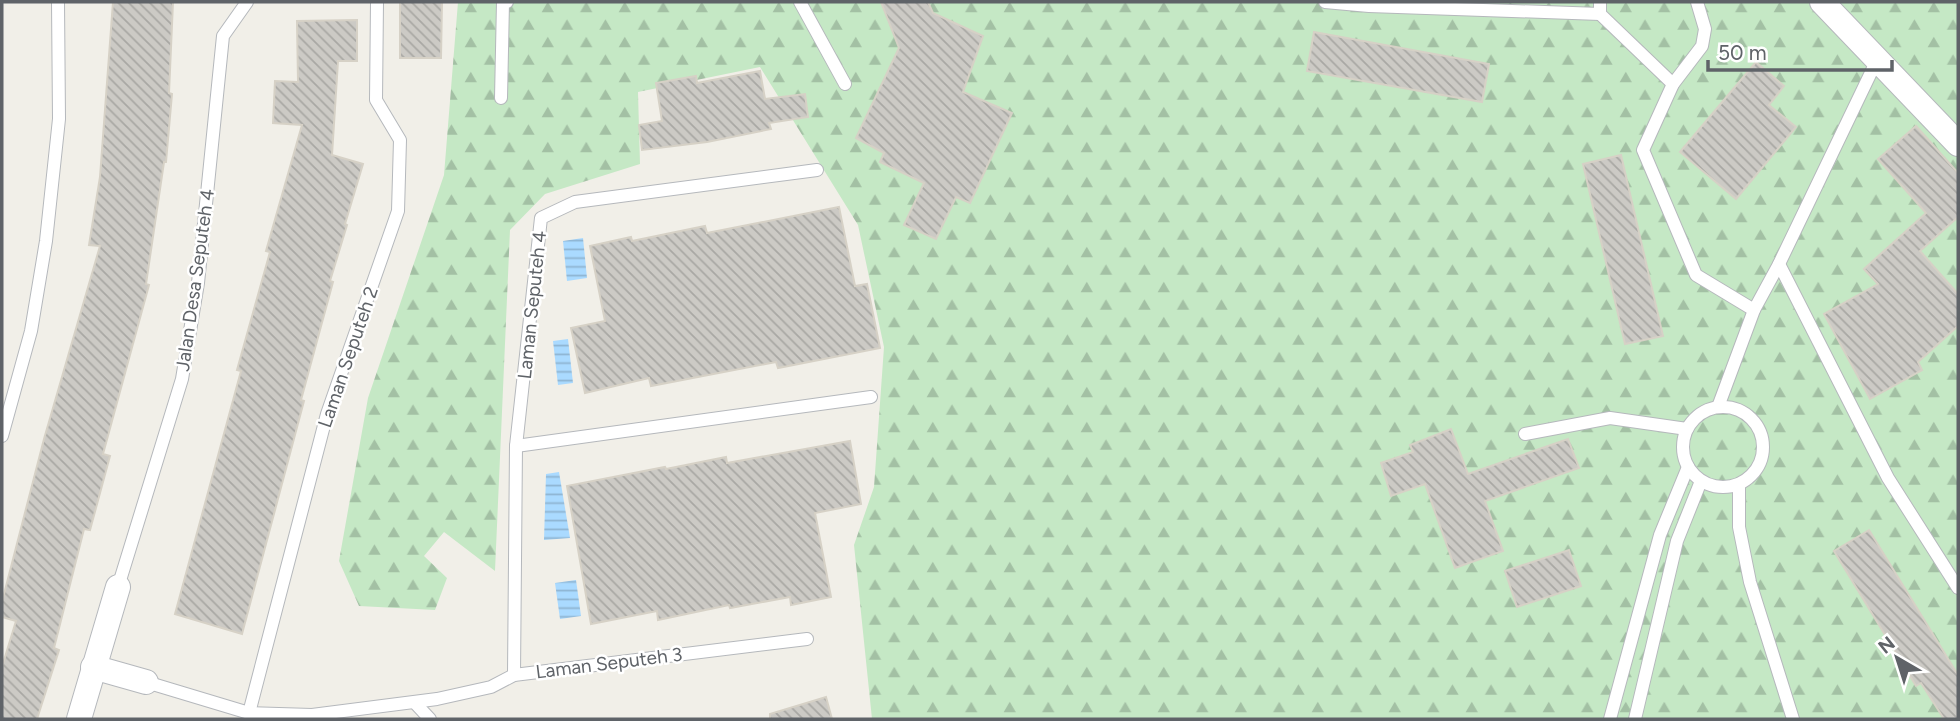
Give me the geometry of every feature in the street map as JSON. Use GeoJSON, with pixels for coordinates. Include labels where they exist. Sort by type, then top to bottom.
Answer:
{"type":"FeatureCollection","features":[{"type":"Feature","properties":{"kind":"street"},"geometry":{"type":"LineString","coordinates":[[1822,2],[1958,144]]}},
{"type":"Feature","properties":{"kind":"street","name":"Jalan Desa Seputeh 4"},"geometry":{"type":"LineString","coordinates":[[79,719],[117,587]]}},
{"type":"Feature","properties":{"kind":"street"},"geometry":{"type":"LineString","coordinates":[[93,667],[146,682]]}},
{"type":"Feature","properties":{"kind":"lane"},"geometry":{"type":"LineString","coordinates":[[2,436],[31,331],[46,241],[59,119],[58,2]]}},
{"type":"Feature","properties":{"kind":"lane","name":"Jalan Desa Seputeh 4"},"geometry":{"type":"LineString","coordinates":[[117,587],[182,379],[198,283],[223,36],[247,2]]}},
{"type":"Feature","properties":{"kind":"lane","name":"Laman Seputeh 2"},"geometry":{"type":"LineString","coordinates":[[249,713],[327,414],[398,211],[400,140],[376,100],[377,2]]}},
{"type":"Feature","properties":{"kind":"lane"},"geometry":{"type":"LineString","coordinates":[[500,98],[503,2],[507,2]]}},
{"type":"Feature","properties":{"kind":"lane"},"geometry":{"type":"LineString","coordinates":[[800,2],[845,84]]}},
{"type":"Feature","properties":{"kind":"lane"},"geometry":{"type":"LineString","coordinates":[[1325,2],[1369,6],[1600,8],[1673,84]]}},
{"type":"Feature","properties":{"kind":"lane"},"geometry":{"type":"LineString","coordinates":[[1697,2],[1705,29],[1702,46],[1673,84],[1643,150],[1696,275],[1754,310]]}},
{"type":"Feature","properties":{"kind":"lane"},"geometry":{"type":"LineString","coordinates":[[1718,407],[1754,310],[1779,264],[1877,60]]}},
{"type":"Feature","properties":{"kind":"lane","name":"Laman Seputeh 4"},"geometry":{"type":"LineString","coordinates":[[514,675],[516,446],[541,218],[575,202],[817,170]]}},
{"type":"Feature","properties":{"kind":"lane"},"geometry":{"type":"LineString","coordinates":[[1779,264],[1888,478],[1958,588]]}},
{"type":"Feature","properties":{"kind":"lane"},"geometry":{"type":"LineString","coordinates":[[516,446],[871,397]]}},
{"type":"Feature","properties":{"kind":"lane"},"geometry":{"type":"LineString","coordinates":[[1718,407],[1737,408],[1753,419],[1763,436],[1763,455],[1754,473],[1739,484],[1720,487],[1702,481],[1688,467],[1683,448],[1687,429],[1700,414],[1718,407]]}},
{"type":"Feature","properties":{"kind":"lane"},"geometry":{"type":"LineString","coordinates":[[1525,434],[1610,418],[1687,429]]}},
{"type":"Feature","properties":{"kind":"lane"},"geometry":{"type":"LineString","coordinates":[[1610,719],[1660,535],[1688,467]]}},
{"type":"Feature","properties":{"kind":"lane"},"geometry":{"type":"LineString","coordinates":[[1635,719],[1677,541],[1702,481]]}},
{"type":"Feature","properties":{"kind":"lane"},"geometry":{"type":"LineString","coordinates":[[1739,484],[1739,527],[1751,582],[1793,719]]}},
{"type":"Feature","properties":{"kind":"lane","name":"Laman Seputeh 3"},"geometry":{"type":"LineString","coordinates":[[146,682],[249,713],[312,715],[415,703],[491,687],[514,675],[807,639]]}},
{"type":"Feature","properties":{"kind":"lane"},"geometry":{"type":"LineString","coordinates":[[415,703],[430,719]]}},
{"type":"Feature","properties":{"kind":"green space"},"geometry":{"type":"Polygon","coordinates":[[[458,2],[1958,2],[1958,719],[872,719],[854,545],[874,487],[884,347],[858,225],[760,67],[638,92],[640,164],[545,194],[510,230],[495,571],[444,532],[424,556],[447,578],[435,610],[359,606],[339,561],[368,398],[444,175],[458,2]]]}},
{"type":"Feature","properties":{"kind":"water"},"geometry":{"type":"Polygon","coordinates":[[[583,238],[587,278],[567,281],[563,241],[583,238]]]}},
{"type":"Feature","properties":{"kind":"water"},"geometry":{"type":"Polygon","coordinates":[[[568,339],[573,383],[558,385],[553,341],[568,339]]]}},
{"type":"Feature","properties":{"kind":"water"},"geometry":{"type":"Polygon","coordinates":[[[559,472],[570,538],[544,540],[546,474],[559,472]]]}},
{"type":"Feature","properties":{"kind":"water"},"geometry":{"type":"Polygon","coordinates":[[[576,580],[581,616],[560,619],[555,583],[576,580]]]}},
{"type":"Feature","properties":{"kind":"building"},"geometry":{"type":"Polygon","coordinates":[[[113,2],[173,2],[169,93],[172,94],[166,162],[146,284],[149,285],[103,454],[110,456],[90,530],[84,529],[54,648],[59,650],[37,719],[2,719],[2,667],[16,621],[2,617],[2,602],[44,439],[100,246],[89,245],[100,177],[113,2]]]}},
{"type":"Feature","properties":{"kind":"building"},"geometry":{"type":"Polygon","coordinates":[[[400,2],[442,2],[441,58],[400,58],[400,2]]]}},
{"type":"Feature","properties":{"kind":"building"},"geometry":{"type":"Polygon","coordinates":[[[881,2],[928,2],[933,13],[983,36],[963,92],[1012,113],[970,203],[956,197],[936,239],[904,225],[924,183],[880,162],[884,153],[856,138],[899,48],[881,2]]]}},
{"type":"Feature","properties":{"kind":"building"},"geometry":{"type":"Polygon","coordinates":[[[357,20],[357,61],[338,61],[332,155],[363,164],[330,281],[333,282],[301,400],[304,401],[242,634],[175,614],[241,371],[237,370],[270,252],[266,251],[302,125],[273,123],[275,81],[298,82],[297,21],[357,20]]]}},
{"type":"Feature","properties":{"kind":"building"},"geometry":{"type":"Polygon","coordinates":[[[1314,32],[1489,64],[1482,102],[1307,71],[1314,32]]]}},
{"type":"Feature","properties":{"kind":"building"},"geometry":{"type":"Polygon","coordinates":[[[1756,62],[1784,86],[1769,105],[1796,127],[1736,199],[1680,152],[1756,62]]]}},
{"type":"Feature","properties":{"kind":"building"},"geometry":{"type":"Polygon","coordinates":[[[760,71],[765,99],[805,94],[808,117],[769,123],[771,129],[707,142],[642,150],[639,125],[662,121],[656,83],[696,76],[697,83],[760,71]]]}},
{"type":"Feature","properties":{"kind":"building"},"geometry":{"type":"Polygon","coordinates":[[[1916,126],[1958,173],[1958,217],[1920,251],[1958,294],[1958,326],[1918,362],[1922,370],[1870,399],[1824,314],[1878,284],[1864,269],[1926,213],[1878,159],[1916,126]]]}},
{"type":"Feature","properties":{"kind":"building"},"geometry":{"type":"Polygon","coordinates":[[[1621,155],[1663,336],[1625,344],[1583,164],[1621,155]]]}},
{"type":"Feature","properties":{"kind":"building"},"geometry":{"type":"Polygon","coordinates":[[[839,207],[855,286],[867,284],[880,348],[778,368],[776,362],[651,386],[649,378],[585,393],[571,328],[605,321],[590,246],[631,237],[632,241],[705,226],[707,233],[839,207]]]}},
{"type":"Feature","properties":{"kind":"building"},"geometry":{"type":"Polygon","coordinates":[[[1451,429],[1468,474],[1568,439],[1579,468],[1485,501],[1503,551],[1455,568],[1425,484],[1391,496],[1381,463],[1413,452],[1410,445],[1451,429]]]}},
{"type":"Feature","properties":{"kind":"building"},"geometry":{"type":"Polygon","coordinates":[[[850,441],[861,504],[815,513],[831,597],[791,605],[790,597],[730,608],[729,605],[658,620],[657,611],[591,624],[567,486],[726,457],[727,463],[850,441]]]}},
{"type":"Feature","properties":{"kind":"building"},"geometry":{"type":"Polygon","coordinates":[[[1869,530],[1958,675],[1958,719],[1944,719],[1921,683],[1916,686],[1834,551],[1869,530]]]}},
{"type":"Feature","properties":{"kind":"building"},"geometry":{"type":"Polygon","coordinates":[[[1569,550],[1581,586],[1517,607],[1505,571],[1569,550]]]}},
{"type":"Feature","properties":{"kind":"building"},"geometry":{"type":"Polygon","coordinates":[[[826,697],[832,719],[770,719],[770,714],[826,697]]]}}]}
